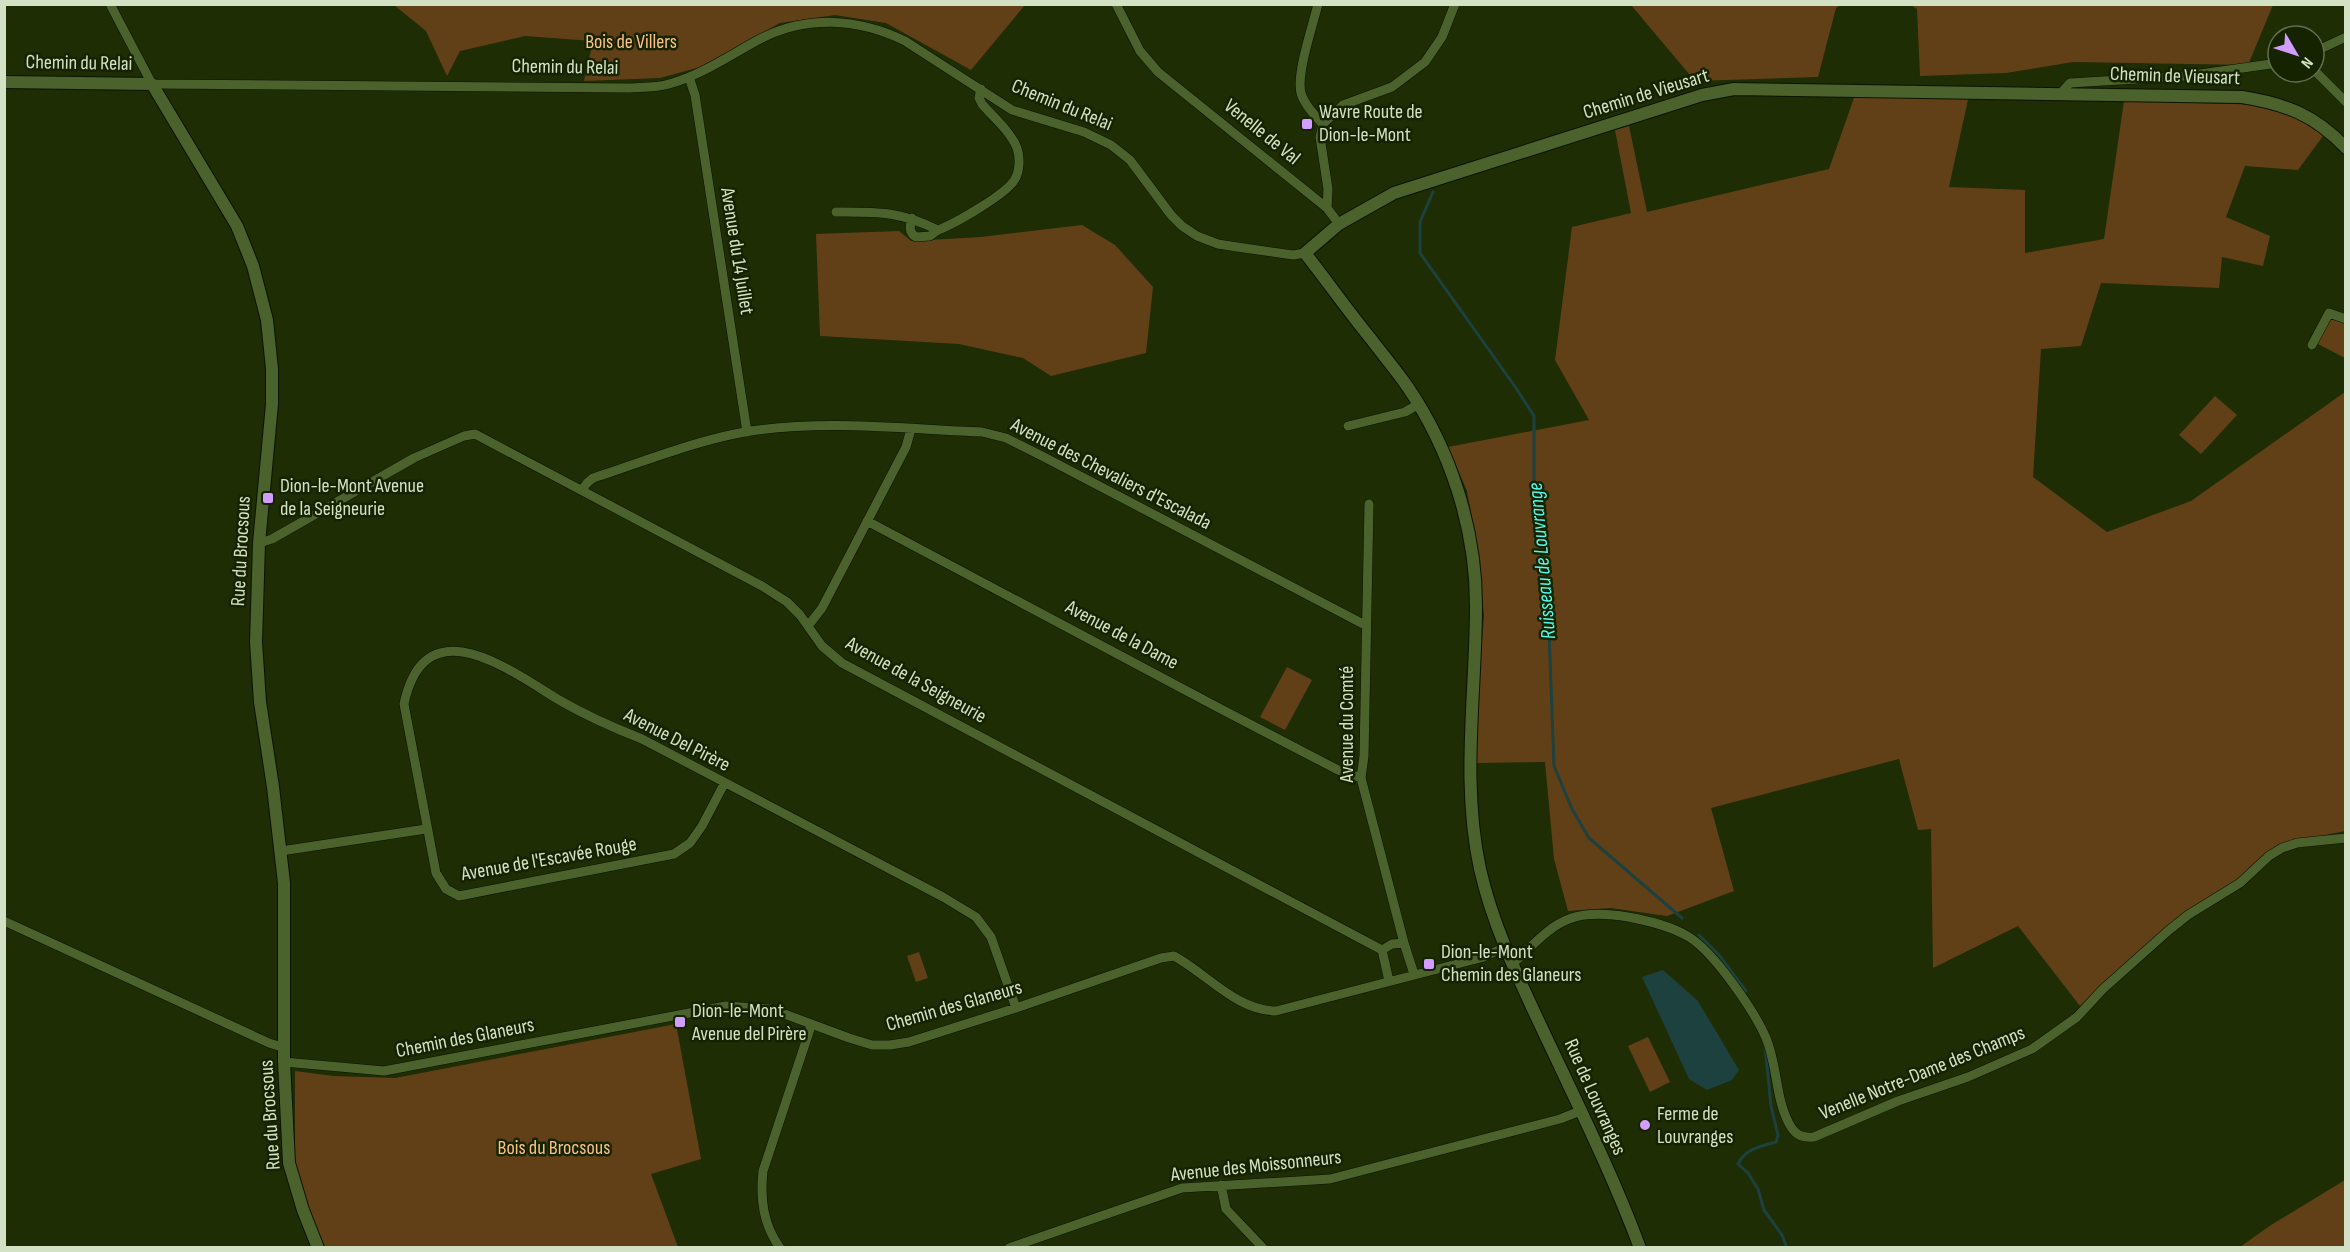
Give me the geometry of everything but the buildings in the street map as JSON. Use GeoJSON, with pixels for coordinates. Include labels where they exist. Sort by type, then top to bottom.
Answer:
{"type":"FeatureCollection","features":[{"type":"Feature","properties":{"kind":"street","name":"Chemin du Relai"},"geometry":{"type":"LineString","coordinates":[[110,4],[152,84]]}},
{"type":"Feature","properties":{"kind":"street","name":"Venelle de Val"},"geometry":{"type":"LineString","coordinates":[[1116,4],[1140,51],[1158,72],[1327,208],[1339,224]]}},
{"type":"Feature","properties":{"kind":"street"},"geometry":{"type":"LineString","coordinates":[[1318,4],[1301,74],[1301,94],[1323,124]]}},
{"type":"Feature","properties":{"kind":"street"},"geometry":{"type":"LineString","coordinates":[[1327,208],[1328,189],[1320,137],[1323,124],[1343,105],[1392,87],[1425,62],[1442,37],[1455,4]]}},
{"type":"Feature","properties":{"kind":"street","name":"Chemin du Relai"},"geometry":{"type":"LineString","coordinates":[[4,82],[628,88],[668,84],[689,77],[782,29],[803,23],[839,21],[887,32],[905,41],[1012,110],[1084,132],[1111,145],[1130,160],[1171,215],[1197,236],[1218,244],[1237,247],[1293,255],[1305,253]]}},
{"type":"Feature","properties":{"kind":"street"},"geometry":{"type":"LineString","coordinates":[[2326,46],[2346,37]]}},
{"type":"Feature","properties":{"kind":"street","name":"Chemin de Vieusart"},"geometry":{"type":"LineString","coordinates":[[2061,93],[2070,83],[2186,76],[2266,65]]}},
{"type":"Feature","properties":{"kind":"street","name":"Avenue du 14 Juillet"},"geometry":{"type":"LineString","coordinates":[[689,77],[695,95],[747,432]]}},
{"type":"Feature","properties":{"kind":"street"},"geometry":{"type":"LineString","coordinates":[[2326,82],[2346,102]]}},
{"type":"Feature","properties":{"kind":"street","name":"Rue du Brocsous"},"geometry":{"type":"LineString","coordinates":[[152,84],[237,226],[253,266],[267,320],[272,369],[272,404],[259,543],[256,642],[260,702],[284,883],[284,1062],[289,1163],[303,1210],[318,1248]]}},
{"type":"Feature","properties":{"kind":"street","name":"Chemin du Relai"},"geometry":{"type":"LineString","coordinates":[[912,218],[909,228],[912,235],[930,236],[982,206],[1016,178],[1018,150],[1013,140],[982,104],[979,98],[981,89]]}},
{"type":"Feature","properties":{"kind":"street","name":"Chemin de Vieusart"},"geometry":{"type":"LineString","coordinates":[[1305,253],[1339,224],[1376,202],[1413,186],[1702,95],[1734,89],[2242,97],[2271,101],[2310,117],[2346,148]]}},
{"type":"Feature","properties":{"kind":"street"},"geometry":{"type":"LineString","coordinates":[[836,212],[875,212],[912,218],[938,230]]}},
{"type":"Feature","properties":{"kind":"street","name":"Rue de Louvranges"},"geometry":{"type":"LineString","coordinates":[[1305,253],[1406,384],[1445,458],[1460,496],[1471,546],[1476,602],[1469,745],[1471,815],[1480,869],[1493,915],[1512,964],[1640,1248]]}},
{"type":"Feature","properties":{"kind":"street"},"geometry":{"type":"LineString","coordinates":[[2312,345],[2329,313],[2346,319]]}},
{"type":"Feature","properties":{"kind":"street"},"geometry":{"type":"LineString","coordinates":[[1348,426],[1405,412],[1419,405]]}},
{"type":"Feature","properties":{"kind":"street","name":"Avenue des Chevaliers d'Escalada"},"geometry":{"type":"LineString","coordinates":[[582,490],[593,478],[719,437],[747,432],[804,426],[982,432],[1006,438],[1365,625]]}},
{"type":"Feature","properties":{"kind":"street"},"geometry":{"type":"LineString","coordinates":[[808,626],[822,608],[906,447],[911,429]]}},
{"type":"Feature","properties":{"kind":"street","name":"Avenue de la Seigneurie"},"geometry":{"type":"LineString","coordinates":[[259,543],[273,539],[414,458],[464,436],[475,434],[762,586],[786,602],[808,626],[822,646],[842,663],[1382,950]]}},
{"type":"Feature","properties":{"kind":"street","name":"Avenue du Comté"},"geometry":{"type":"LineString","coordinates":[[1369,504],[1364,756],[1361,778],[1414,974]]}},
{"type":"Feature","properties":{"kind":"street","name":"Avenue de la Dame"},"geometry":{"type":"LineString","coordinates":[[867,521],[1338,770],[1361,778]]}},
{"type":"Feature","properties":{"kind":"street","name":"Avenue Del Pirère"},"geometry":{"type":"LineString","coordinates":[[426,829],[404,704],[409,683],[420,667],[445,651],[478,654],[538,685],[559,699],[619,730],[642,739],[943,897],[976,917],[991,937],[1016,1008]]}},
{"type":"Feature","properties":{"kind":"street","name":"Avenue de l'Escavée Rouge"},"geometry":{"type":"LineString","coordinates":[[426,829],[436,873],[446,890],[459,896],[475,895],[674,854],[690,843],[702,826],[724,784]]}},
{"type":"Feature","properties":{"kind":"street"},"geometry":{"type":"LineString","coordinates":[[281,850],[426,829]]}},
{"type":"Feature","properties":{"kind":"street","name":"Venelle Notre-Dame des Champs"},"geometry":{"type":"LineString","coordinates":[[1512,964],[1560,923],[1580,916],[1612,914],[1643,920],[1674,929],[1691,938],[1716,963],[1757,1019],[1767,1040],[1785,1114],[1791,1126],[1797,1135],[1805,1138],[1814,1137],[1899,1101],[1968,1077],[2032,1049],[2077,1017],[2103,989],[2168,931],[2188,915],[2240,884],[2269,856],[2297,843],[2346,838]]}},
{"type":"Feature","properties":{"kind":"street","name":"Rue du Brocsous"},"geometry":{"type":"LineString","coordinates":[[4,921],[269,1043],[285,1048]]}},
{"type":"Feature","properties":{"kind":"street"},"geometry":{"type":"LineString","coordinates":[[1389,981],[1382,950],[1392,944],[1404,943]]}},
{"type":"Feature","properties":{"kind":"street","name":"Chemin des Glaneurs"},"geometry":{"type":"LineString","coordinates":[[284,1062],[384,1071],[726,1006],[771,1009],[811,1026],[872,1045],[890,1045],[909,1042],[1161,958],[1174,956],[1245,1004],[1261,1011],[1276,1011],[1484,957],[1505,947]]}},
{"type":"Feature","properties":{"kind":"street"},"geometry":{"type":"LineString","coordinates":[[780,1248],[765,1218],[761,1193],[763,1171],[811,1026]]}},
{"type":"Feature","properties":{"kind":"street","name":"Avenue des Moissonneurs"},"geometry":{"type":"LineString","coordinates":[[1009,1248],[1039,1243],[1182,1188],[1330,1179],[1549,1122],[1580,1111]]}},
{"type":"Feature","properties":{"kind":"street"},"geometry":{"type":"LineString","coordinates":[[1221,1185],[1226,1209],[1263,1248]]}},
{"type":"Feature","properties":{"kind":"green space","name":"Bois de Villers"},"geometry":{"type":"Polygon","coordinates":[[[394,5],[1025,5],[971,70],[886,23],[835,15],[780,23],[700,67],[660,78],[584,81],[593,41],[525,36],[460,51],[447,76],[426,31],[394,5]]]}},
{"type":"Feature","properties":{"kind":"green space"},"geometry":{"type":"Polygon","coordinates":[[[1631,5],[1841,5],[1836,8],[1818,77],[1695,81],[1631,5]]]}},
{"type":"Feature","properties":{"kind":"green space"},"geometry":{"type":"Polygon","coordinates":[[[1911,5],[2273,5],[2248,65],[2073,62],[2006,73],[1920,76],[1917,9],[1911,5]]]}},
{"type":"Feature","properties":{"kind":"green space"},"geometry":{"type":"Polygon","coordinates":[[[1855,95],[1969,95],[1949,187],[2025,190],[2025,253],[2104,239],[2124,101],[2268,105],[2307,122],[2323,136],[2298,170],[2245,166],[2226,217],[2270,236],[2263,266],[2222,257],[2219,288],[2101,283],[2081,346],[2041,349],[2033,477],[2107,532],[2191,501],[2345,392],[2345,831],[2287,843],[2106,982],[2080,1006],[2018,926],[1933,968],[1931,829],[1918,830],[1899,759],[1711,808],[1734,891],[1667,916],[1611,908],[1568,911],[1554,859],[1545,762],[1473,763],[1484,615],[1476,540],[1467,491],[1448,447],[1589,420],[1555,360],[1572,227],[1631,213],[1615,130],[1629,126],[1647,212],[1829,169],[1855,95]]]}},
{"type":"Feature","properties":{"kind":"green space"},"geometry":{"type":"Polygon","coordinates":[[[1082,225],[1115,245],[1153,287],[1146,353],[1051,376],[1023,358],[959,344],[820,336],[816,234],[899,231],[911,241],[981,237],[1082,225]]]}},
{"type":"Feature","properties":{"kind":"green space"},"geometry":{"type":"Polygon","coordinates":[[[2330,317],[2345,322],[2345,358],[2318,344],[2330,317]]]}},
{"type":"Feature","properties":{"kind":"green space"},"geometry":{"type":"Polygon","coordinates":[[[2215,396],[2237,415],[2201,454],[2179,435],[2215,396]]]}},
{"type":"Feature","properties":{"kind":"green space"},"geometry":{"type":"Polygon","coordinates":[[[1287,667],[1312,680],[1285,730],[1260,717],[1287,667]]]}},
{"type":"Feature","properties":{"kind":"green space"},"geometry":{"type":"Polygon","coordinates":[[[919,952],[928,978],[916,982],[907,956],[919,952]]]}},
{"type":"Feature","properties":{"kind":"green space","name":"Bois du Brocsous"},"geometry":{"type":"Polygon","coordinates":[[[676,1024],[701,1159],[651,1174],[678,1247],[325,1247],[312,1217],[295,1164],[295,1071],[333,1076],[395,1078],[676,1024]]]}},
{"type":"Feature","properties":{"kind":"green space"},"geometry":{"type":"Polygon","coordinates":[[[1648,1037],[1670,1082],[1650,1092],[1628,1046],[1648,1037]]]}},
{"type":"Feature","properties":{"kind":"green space"},"geometry":{"type":"Polygon","coordinates":[[[2345,1180],[2345,1247],[2240,1247],[2271,1225],[2345,1180]]]}},
{"type":"Feature","properties":{"kind":"water"},"geometry":{"type":"Polygon","coordinates":[[[1663,970],[1698,1001],[1739,1070],[1732,1080],[1707,1090],[1689,1079],[1642,977],[1663,970]]]}},
{"type":"Feature","properties":{"kind":"waterway","name":"Ruisseau de Louvrange"},"geometry":{"type":"LineString","coordinates":[[1433,192],[1420,222],[1420,253],[1534,416],[1534,478],[1548,604],[1554,766],[1572,809],[1589,838],[1682,918]]}},
{"type":"Feature","properties":{"kind":"waterway","name":"Ruisseau de Louvrange"},"geometry":{"type":"LineString","coordinates":[[1699,935],[1718,954],[1746,991]]}},
{"type":"Feature","properties":{"kind":"waterway","name":"Ruisseau de Louvrange"},"geometry":{"type":"LineString","coordinates":[[1765,1046],[1771,1106],[1778,1135],[1776,1142],[1749,1152],[1738,1164],[1748,1173],[1758,1189],[1764,1210],[1782,1235],[1787,1248]]}},
{"type":"Feature","properties":{"kind":"place","name":"Wavre Route de Dion-le-Mont"},"geometry":{"type":"Point","coordinates":[1307,124]}},
{"type":"Feature","properties":{"kind":"place","name":"Dion-le-Mont Avenue de la Seigneurie"},"geometry":{"type":"Point","coordinates":[268,498]}},
{"type":"Feature","properties":{"kind":"place","name":"Dion-le-Mont Chemin des Glaneurs"},"geometry":{"type":"Point","coordinates":[1429,964]}},
{"type":"Feature","properties":{"kind":"place","name":"Dion-le-Mont Avenue del Pirère"},"geometry":{"type":"Point","coordinates":[680,1022]}},
{"type":"Feature","properties":{"kind":"place","name":"Ferme de Louvranges"},"geometry":{"type":"Point","coordinates":[1645,1125]}}]}
